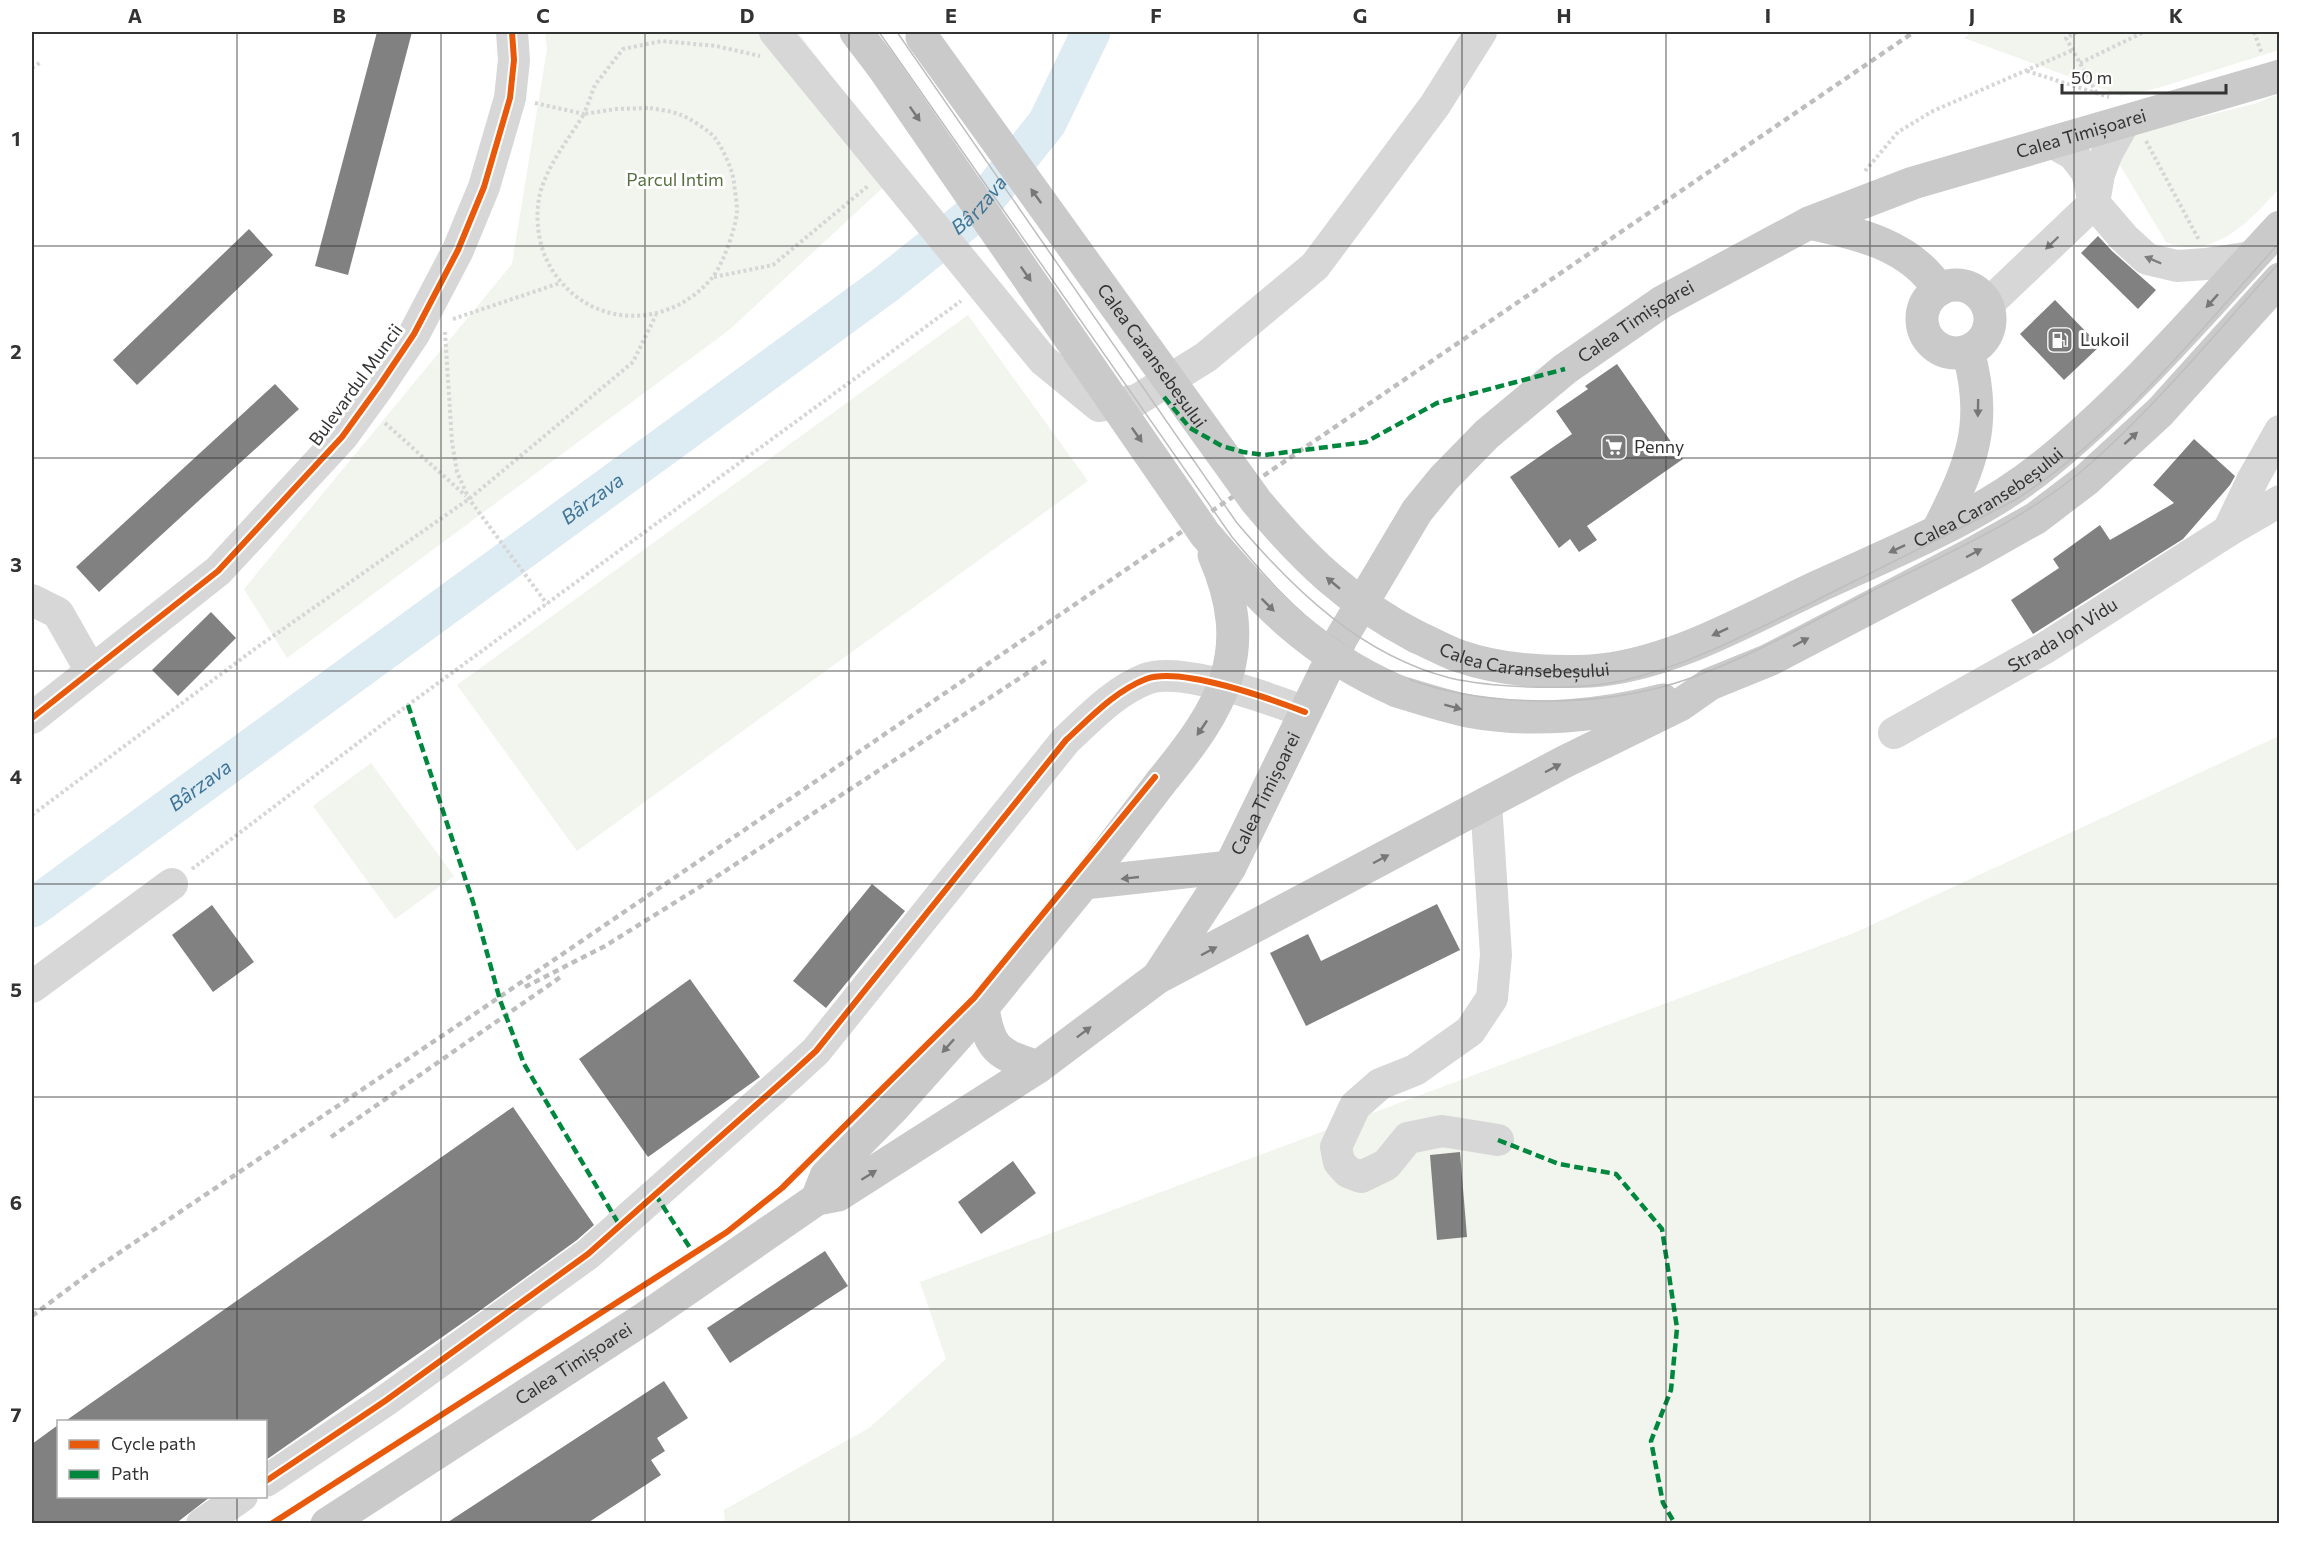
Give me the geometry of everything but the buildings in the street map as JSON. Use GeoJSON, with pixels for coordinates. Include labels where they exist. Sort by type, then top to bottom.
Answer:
{"type":"FeatureCollection","features":[{"type":"Feature","properties":{"kind":"main road"},"geometry":{"type":"LineString","coordinates":[[855,32],[882,66],[1205,534],[1251,587],[1279,616],[1307,640],[1343,665],[1397,691],[1468,711],[1504,716],[1546,717],[1638,706],[1710,684]]}},
{"type":"Feature","properties":{"kind":"main road","name":"Calea Caransebeșului"},"geometry":{"type":"LineString","coordinates":[[920,34],[1290,543],[1349,596],[1384,620],[1460,656],[1508,667],[1590,671],[1623,667],[1672,654],[1938,530],[2007,494],[2072,442],[2178,339],[2280,227]]}},
{"type":"Feature","properties":{"kind":"main road","name":"Calea Timișoarei"},"geometry":{"type":"LineString","coordinates":[[1157,978],[1230,867],[1342,638],[1417,511],[1444,478],[1487,434],[1565,369],[1662,302],[1809,223],[1913,183],[2130,120],[2272,68]]}},
{"type":"Feature","properties":{"kind":"main road"},"geometry":{"type":"LineString","coordinates":[[1809,223],[1874,240],[1919,266],[1931,276],[1939,290]]}},
{"type":"Feature","properties":{"kind":"main road","name":"Calea Timișoarei"},"geometry":{"type":"LineString","coordinates":[[327,1524],[645,1317],[817,1199],[838,1195],[1038,1068],[1157,978],[1486,803],[1680,705],[1710,684],[1768,660],[1972,554],[2036,518],[2085,480],[2160,412],[2280,279]]}},
{"type":"Feature","properties":{"kind":"main road"},"geometry":{"type":"LineString","coordinates":[[1955,285],[1967,287],[1976,292],[1987,305],[1990,321],[1986,336],[1981,343],[1968,351],[1948,352],[1935,346],[1926,335],[1922,318],[1924,310],[1932,295],[1939,290],[1955,285]]}},
{"type":"Feature","properties":{"kind":"main road"},"geometry":{"type":"LineString","coordinates":[[1938,530],[1955,497],[1974,448],[1978,394],[1968,351]]}},
{"type":"Feature","properties":{"kind":"main road"},"geometry":{"type":"LineString","coordinates":[[817,1199],[826,1176],[893,1108],[983,1007],[1084,883],[1206,723],[1221,694],[1233,653],[1234,617],[1229,594],[1205,534]]}},
{"type":"Feature","properties":{"kind":"main road","name":"Calea Timișoarei"},"geometry":{"type":"LineString","coordinates":[[1084,883],[1230,867]]}},
{"type":"Feature","properties":{"kind":"main road"},"geometry":{"type":"LineString","coordinates":[[1177,873],[1201,911]]}},
{"type":"Feature","properties":{"kind":"main road"},"geometry":{"type":"LineString","coordinates":[[983,1007],[991,1041],[1001,1052],[1014,1060],[1038,1068]]}},
{"type":"Feature","properties":{"kind":"street","name":"Bulevardul Muncii"},"geometry":{"type":"LineString","coordinates":[[32,718],[218,571],[342,437],[379,386],[414,334],[458,250],[484,188],[510,98],[514,60],[512,32]]}},
{"type":"Feature","properties":{"kind":"street"},"geometry":{"type":"LineString","coordinates":[[771,44],[919,207],[968,283],[1043,360],[1099,406],[1137,400],[1206,357],[1315,266],[1435,105],[1481,32]]}},
{"type":"Feature","properties":{"kind":"street"},"geometry":{"type":"LineString","coordinates":[[1987,305],[2094,203],[2099,174],[2107,153],[2130,120]]}},
{"type":"Feature","properties":{"kind":"street"},"geometry":{"type":"LineString","coordinates":[[2052,142],[2073,154],[2087,172],[2094,203],[2124,238],[2147,259],[2177,266],[2251,257]]}},
{"type":"Feature","properties":{"kind":"street"},"geometry":{"type":"LineString","coordinates":[[2228,531],[2280,430]]}},
{"type":"Feature","properties":{"kind":"street","name":"Strada Ion Vidu"},"geometry":{"type":"LineString","coordinates":[[1894,733],[2045,648],[2228,531],[2280,501]]}},
{"type":"Feature","properties":{"kind":"street"},"geometry":{"type":"LineString","coordinates":[[32,600],[58,614],[92,671]]}},
{"type":"Feature","properties":{"kind":"street"},"geometry":{"type":"LineString","coordinates":[[267,1480],[385,1401],[588,1254],[816,1051],[1066,740],[1095,713],[1128,688],[1147,679],[1163,675],[1186,678],[1267,698],[1305,712]]}},
{"type":"Feature","properties":{"kind":"street"},"geometry":{"type":"LineString","coordinates":[[1486,803],[1496,955],[1492,998],[1470,1031],[1414,1070],[1380,1084],[1355,1106],[1336,1147],[1339,1162],[1348,1172],[1361,1177],[1386,1165],[1408,1138],[1442,1131],[1498,1140]]}},
{"type":"Feature","properties":{"kind":"street"},"geometry":{"type":"LineString","coordinates":[[32,987],[172,884]]}},
{"type":"Feature","properties":{"kind":"street"},"geometry":{"type":"LineString","coordinates":[[202,1524],[241,1498]]}},
{"type":"Feature","properties":{"kind":"path"},"geometry":{"type":"LineString","coordinates":[[2077,32],[2066,38],[2096,92]]}},
{"type":"Feature","properties":{"kind":"path"},"geometry":{"type":"LineString","coordinates":[[2080,63],[2144,32]]}},
{"type":"Feature","properties":{"kind":"path"},"geometry":{"type":"LineString","coordinates":[[2254,32],[2272,68]]}},
{"type":"Feature","properties":{"kind":"path"},"geometry":{"type":"LineString","coordinates":[[531,103],[584,114],[616,109],[650,108],[682,115],[714,136],[734,175],[737,212],[728,245],[713,277],[688,301],[656,315],[621,316],[598,309],[587,305],[560,283],[544,257],[537,227],[540,197],[551,169],[584,114],[595,85],[623,49],[662,41],[716,46],[771,44]]}},
{"type":"Feature","properties":{"kind":"path"},"geometry":{"type":"LineString","coordinates":[[1858,178],[1898,132],[1933,111],[2073,51]]}},
{"type":"Feature","properties":{"kind":"path"},"geometry":{"type":"LineString","coordinates":[[32,68],[41,62]]}},
{"type":"Feature","properties":{"kind":"path"},"geometry":{"type":"LineString","coordinates":[[2027,70],[2125,102],[2130,120],[2203,246]]}},
{"type":"Feature","properties":{"kind":"path"},"geometry":{"type":"LineString","coordinates":[[713,277],[773,265],[868,186]]}},
{"type":"Feature","properties":{"kind":"path"},"geometry":{"type":"LineString","coordinates":[[469,499],[457,472],[452,441],[444,322],[560,283]]}},
{"type":"Feature","properties":{"kind":"path"},"geometry":{"type":"LineString","coordinates":[[172,884],[408,705],[547,604],[968,283]]}},
{"type":"Feature","properties":{"kind":"path"},"geometry":{"type":"LineString","coordinates":[[32,815],[256,648],[469,499],[633,362],[656,315]]}},
{"type":"Feature","properties":{"kind":"path"},"geometry":{"type":"LineString","coordinates":[[379,417],[469,499],[547,604]]}},
{"type":"Feature","properties":{"kind":"green space","name":"Parcul Intim"},"geometry":{"type":"Polygon","coordinates":[[[545,32],[798,32],[902,170],[729,330],[287,658],[244,589],[512,264],[547,49],[545,32]]]}},
{"type":"Feature","properties":{"kind":"green space"},"geometry":{"type":"Polygon","coordinates":[[[1972,32],[2279,32],[2279,50],[2158,88],[2122,96],[1964,38],[1972,32]]]}},
{"type":"Feature","properties":{"kind":"green space"},"geometry":{"type":"Polygon","coordinates":[[[2279,94],[2279,189],[2230,235],[2200,246],[2184,246],[2166,242],[2120,165],[2119,151],[2135,134],[2257,103],[2279,94]]]}},
{"type":"Feature","properties":{"kind":"green space"},"geometry":{"type":"Polygon","coordinates":[[[968,315],[1088,481],[577,851],[457,685],[968,315]]]}},
{"type":"Feature","properties":{"kind":"green space"},"geometry":{"type":"Polygon","coordinates":[[[2279,736],[2279,1523],[725,1524],[724,1510],[869,1428],[946,1359],[920,1282],[1854,933],[2279,736]]]}},
{"type":"Feature","properties":{"kind":"green space"},"geometry":{"type":"Polygon","coordinates":[[[371,763],[454,876],[395,919],[313,806],[371,763]]]}},
{"type":"Feature","properties":{"kind":"waterway","name":"Bârzava"},"geometry":{"type":"LineString","coordinates":[[32,908],[885,285],[974,214],[1047,123],[1091,32]]}},
{"type":"Feature","properties":{"kind":"tram line"},"geometry":{"type":"LineString","coordinates":[[879,32],[1232,537],[1265,576],[1315,624],[1375,664],[1405,678],[1473,695],[1509,700],[1584,700],[1655,689],[1688,679],[1758,650],[1985,535],[2040,502],[2091,463],[2116,440],[2165,391],[2280,262]]}},
{"type":"Feature","properties":{"kind":"tram line"},"geometry":{"type":"LineString","coordinates":[[897,32],[1237,523],[1259,548],[1306,596],[1359,637],[1387,654],[1418,668],[1470,682],[1530,687],[1590,686],[1625,680],[1673,666],[1767,624],[2015,500],[2053,473],[2123,413],[2187,346],[2280,242]]}},
{"type":"Feature","properties":{"kind":"railway"},"geometry":{"type":"LineString","coordinates":[[32,1316],[95,1269],[479,1011],[1914,32]]}},
{"type":"Feature","properties":{"kind":"railway"},"geometry":{"type":"LineString","coordinates":[[525,987],[605,946],[719,875],[1049,659]]}},
{"type":"Feature","properties":{"kind":"railway"},"geometry":{"type":"LineString","coordinates":[[331,1137],[562,976]]}},
{"type":"Feature","properties":{"kind":"marked path"},"geometry":{"type":"LineString","coordinates":[[1164,397],[1190,428],[1222,446],[1265,455],[1366,442],[1437,403],[1565,369]]}},
{"type":"Feature","properties":{"kind":"marked path"},"geometry":{"type":"LineString","coordinates":[[408,705],[473,902],[500,1000],[524,1064],[620,1226]]}},
{"type":"Feature","properties":{"kind":"marked path"},"geometry":{"type":"LineString","coordinates":[[1498,1140],[1559,1164],[1616,1174],[1662,1229],[1677,1328],[1671,1390],[1651,1441],[1663,1503],[1675,1524]]}},
{"type":"Feature","properties":{"kind":"marked path"},"geometry":{"type":"LineString","coordinates":[[655,1194],[694,1254]]}},
{"type":"Feature","properties":{"kind":"cycle path"},"geometry":{"type":"LineString","coordinates":[[32,718],[218,571],[342,437],[379,386],[414,334],[458,250],[484,187],[510,98],[514,60],[512,32]]}},
{"type":"Feature","properties":{"kind":"cycle path"},"geometry":{"type":"LineString","coordinates":[[267,1480],[385,1401],[588,1254],[816,1051],[1066,740],[1113,698],[1146,679],[1161,676],[1180,677],[1226,686],[1305,712]]}},
{"type":"Feature","properties":{"kind":"cycle path"},"geometry":{"type":"LineString","coordinates":[[271,1524],[727,1232],[782,1188],[974,998],[1155,777]]}},
{"type":"Feature","properties":{"kind":"place","name":"Lukoil"},"geometry":{"type":"Point","coordinates":[2060,340]}},
{"type":"Feature","properties":{"kind":"place","name":"Penny"},"geometry":{"type":"Point","coordinates":[1614,447]}}]}
